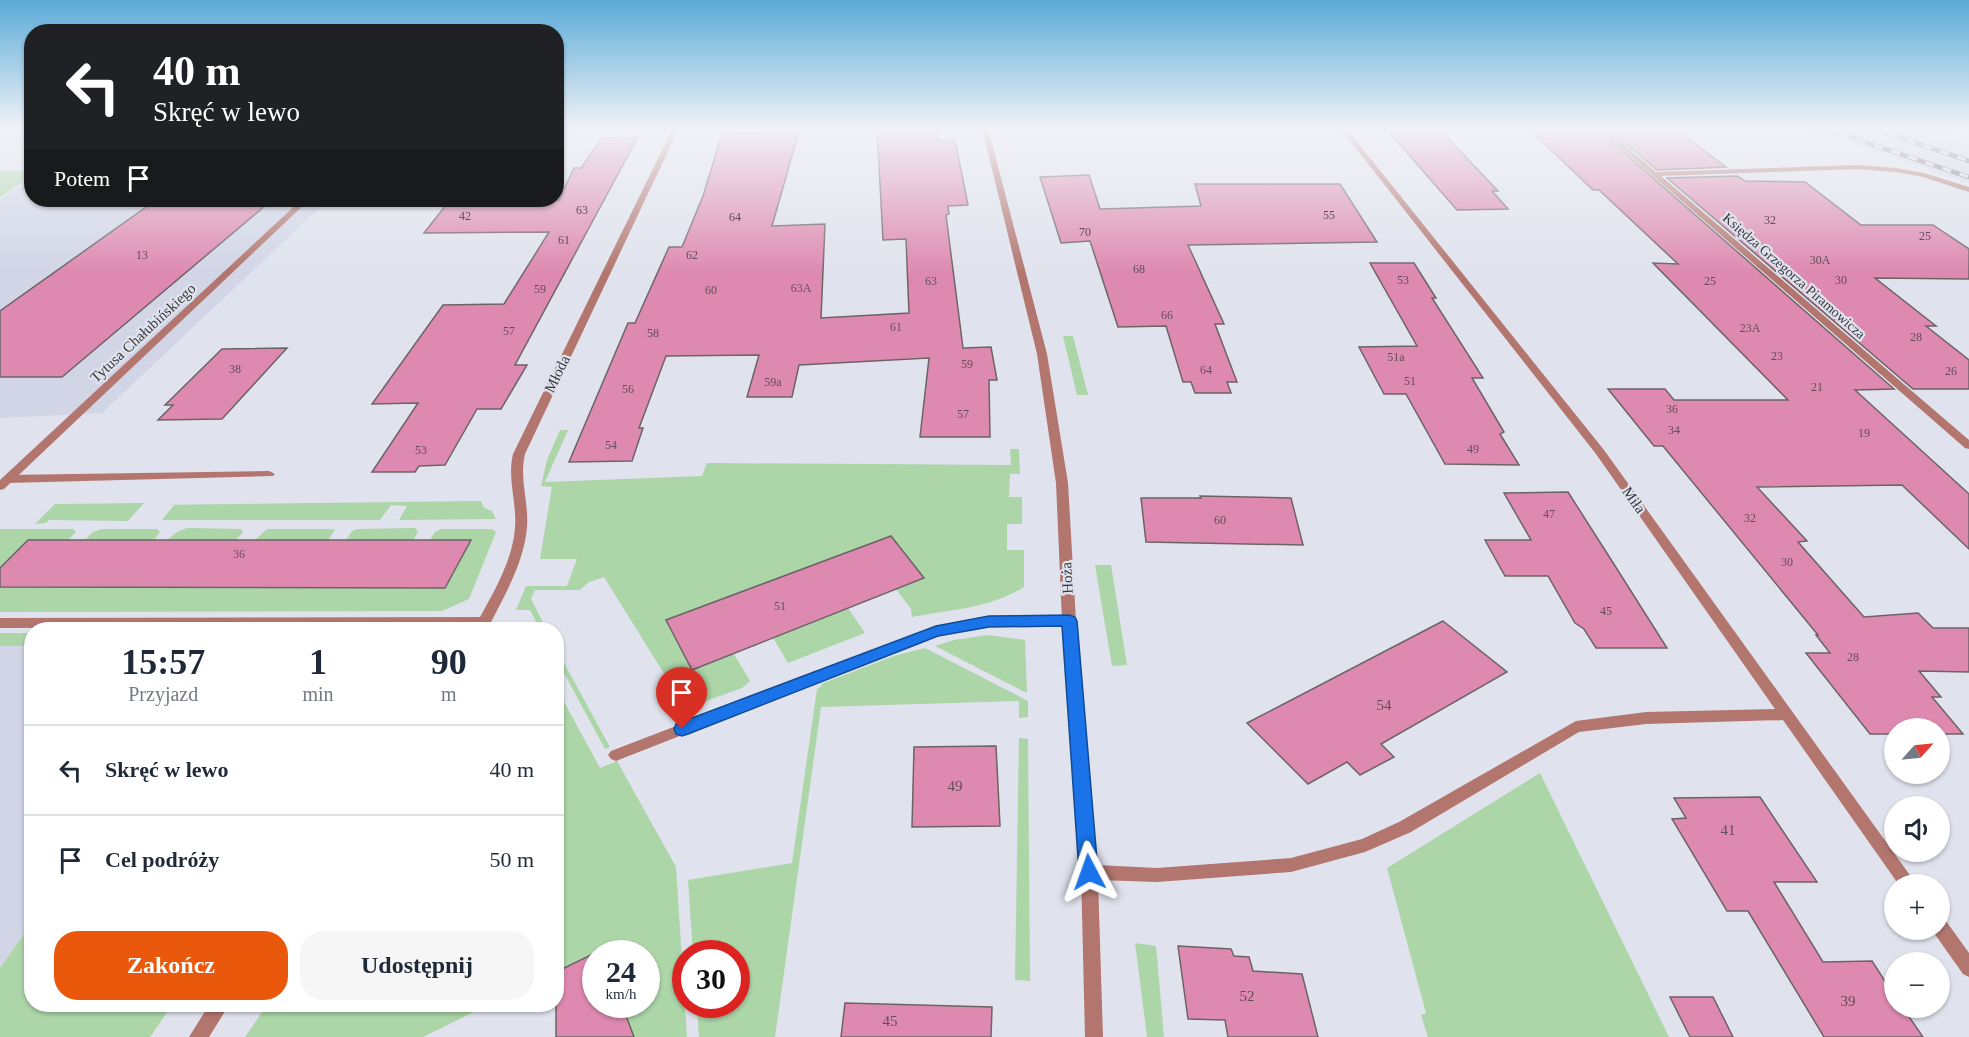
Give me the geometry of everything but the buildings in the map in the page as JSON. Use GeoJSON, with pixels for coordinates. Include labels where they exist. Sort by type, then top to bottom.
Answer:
{"type":"FeatureCollection","features":[{"type":"Feature","properties":{"kind":"street","name":"Młoda"},"geometry":{"type":"LineString","coordinates":[[484,622],[518,545],[521,518],[515,470],[519,454],[653,176]]}},
{"type":"Feature","properties":{"kind":"street","name":"Hoża"},"geometry":{"type":"LineString","coordinates":[[997,176],[1041,354],[1062,483],[1069,621],[1089,872],[1094,1037]]}},
{"type":"Feature","properties":{"kind":"street","name":"Miła"},"geometry":{"type":"LineString","coordinates":[[1382,176],[1600,452],[1901,874]]}},
{"type":"Feature","properties":{"kind":"street","name":"Księdza Grzegorza Piramowicza"},"geometry":{"type":"LineString","coordinates":[[1658,176],[1969,446]]}},
{"type":"Feature","properties":{"kind":"street"},"geometry":{"type":"LineString","coordinates":[[1926,176],[1969,190]]}},
{"type":"Feature","properties":{"kind":"street","name":"Tytusa Chałubińskiego"},"geometry":{"type":"LineString","coordinates":[[4,482],[298,207]]}},
{"type":"Feature","properties":{"kind":"street"},"geometry":{"type":"LineString","coordinates":[[4,482],[269,474]]}},
{"type":"Feature","properties":{"kind":"street"},"geometry":{"type":"LineString","coordinates":[[616,755],[936,631],[989,621],[1069,621]]}},
{"type":"Feature","properties":{"kind":"street"},"geometry":{"type":"LineString","coordinates":[[0,624],[24,624]]}},
{"type":"Feature","properties":{"kind":"street"},"geometry":{"type":"LineString","coordinates":[[1089,872],[1157,875],[1291,865],[1365,845],[1406,827],[1576,727],[1646,718],[1785,714]]}},
{"type":"Feature","properties":{"kind":"street"},"geometry":{"type":"LineString","coordinates":[[1949,940],[1969,968]]}},
{"type":"Feature","properties":{"kind":"street"},"geometry":{"type":"LineString","coordinates":[[198,1037],[215,1012]]}},
{"type":"Feature","properties":{"kind":"shaded area"},"geometry":{"type":"Polygon","coordinates":[[[1949,176],[1969,176],[1969,183],[1949,176]]]}},
{"type":"Feature","properties":{"kind":"shaded area"},"geometry":{"type":"Polygon","coordinates":[[[24,184],[24,207],[321,207],[102,413],[0,418],[0,199],[24,184]]]}},
{"type":"Feature","properties":{"kind":"shaded area"},"geometry":{"type":"Polygon","coordinates":[[[0,646],[24,646],[24,934],[0,968],[0,646]]]}},
{"type":"Feature","properties":{"kind":"green space"},"geometry":{"type":"Polygon","coordinates":[[[0,176],[24,176],[24,182],[0,197],[0,176]]]}},
{"type":"Feature","properties":{"kind":"green space"},"geometry":{"type":"Polygon","coordinates":[[[1063,336],[1073,336],[1088,395],[1077,395],[1063,336]]]}},
{"type":"Feature","properties":{"kind":"green space"},"geometry":{"type":"Polygon","coordinates":[[[560,430],[568,430],[545,482],[702,476],[707,463],[1011,465],[1010,449],[1019,449],[1020,474],[1010,474],[1009,497],[1022,497],[1022,524],[1007,524],[1007,550],[1024,550],[1024,587],[984,604],[912,617],[911,609],[896,589],[924,578],[891,537],[692,670],[734,654],[750,681],[742,688],[706,701],[673,688],[604,577],[589,582],[580,590],[535,590],[531,599],[543,622],[536,622],[530,610],[516,610],[526,586],[567,586],[577,559],[540,559],[552,487],[541,486],[547,460],[560,430]]]}},
{"type":"Feature","properties":{"kind":"green space"},"geometry":{"type":"Polygon","coordinates":[[[481,501],[484,508],[492,511],[496,519],[399,520],[407,506],[391,505],[380,520],[162,520],[174,505],[158,505],[481,501]]]}},
{"type":"Feature","properties":{"kind":"green space"},"geometry":{"type":"Polygon","coordinates":[[[144,503],[128,521],[49,520],[46,523],[35,524],[55,504],[144,503]]]}},
{"type":"Feature","properties":{"kind":"green space"},"geometry":{"type":"Polygon","coordinates":[[[187,528],[241,529],[243,532],[236,540],[167,540],[187,528]]]}},
{"type":"Feature","properties":{"kind":"green space"},"geometry":{"type":"Polygon","coordinates":[[[415,528],[418,532],[413,540],[346,540],[352,531],[357,529],[415,528]]]}},
{"type":"Feature","properties":{"kind":"green space"},"geometry":{"type":"Polygon","coordinates":[[[0,529],[73,529],[76,532],[68,540],[28,540],[0,568],[0,529]]]}},
{"type":"Feature","properties":{"kind":"green space"},"geometry":{"type":"Polygon","coordinates":[[[102,529],[157,529],[160,532],[154,540],[85,540],[93,532],[102,529]]]}},
{"type":"Feature","properties":{"kind":"green space"},"geometry":{"type":"Polygon","coordinates":[[[267,529],[335,530],[328,540],[255,540],[267,529]]]}},
{"type":"Feature","properties":{"kind":"green space"},"geometry":{"type":"Polygon","coordinates":[[[442,529],[492,529],[496,532],[469,599],[442,611],[0,612],[0,587],[445,588],[471,541],[430,540],[435,532],[442,529]]]}},
{"type":"Feature","properties":{"kind":"green space"},"geometry":{"type":"Polygon","coordinates":[[[1095,565],[1111,565],[1127,665],[1112,666],[1095,565]]]}},
{"type":"Feature","properties":{"kind":"green space"},"geometry":{"type":"Polygon","coordinates":[[[848,608],[865,633],[788,663],[773,638],[848,608]]]}},
{"type":"Feature","properties":{"kind":"green space"},"geometry":{"type":"Polygon","coordinates":[[[0,633],[24,633],[24,646],[0,646],[0,633]]]}},
{"type":"Feature","properties":{"kind":"green space"},"geometry":{"type":"Polygon","coordinates":[[[988,635],[1025,640],[1027,693],[935,646],[954,640],[988,635]]]}},
{"type":"Feature","properties":{"kind":"green space"},"geometry":{"type":"Polygon","coordinates":[[[925,648],[1028,701],[1028,717],[1019,718],[1019,701],[821,707],[775,1037],[699,1037],[698,1018],[750,1018],[750,940],[692,940],[688,880],[792,863],[817,689],[822,686],[821,684],[894,656],[925,648]]]}},
{"type":"Feature","properties":{"kind":"green space"},"geometry":{"type":"Polygon","coordinates":[[[564,663],[610,747],[605,749],[564,673],[564,663]]]}},
{"type":"Feature","properties":{"kind":"green space"},"geometry":{"type":"Polygon","coordinates":[[[564,702],[600,768],[617,761],[676,867],[681,940],[672,940],[672,1018],[686,1018],[687,1037],[634,1037],[627,1018],[660,1018],[660,940],[582,940],[582,960],[564,969],[564,702]]]}},
{"type":"Feature","properties":{"kind":"green space"},"geometry":{"type":"Polygon","coordinates":[[[1019,738],[1028,739],[1030,981],[1015,980],[1019,738]]]}},
{"type":"Feature","properties":{"kind":"green space"},"geometry":{"type":"Polygon","coordinates":[[[1540,773],[1669,1037],[1428,1037],[1421,1015],[1426,1013],[1387,868],[1540,773]]]}},
{"type":"Feature","properties":{"kind":"green space"},"geometry":{"type":"Polygon","coordinates":[[[24,934],[24,1012],[167,1012],[150,1037],[0,1037],[0,968],[24,934]]]}},
{"type":"Feature","properties":{"kind":"green space"},"geometry":{"type":"Polygon","coordinates":[[[1135,943],[1156,946],[1164,1037],[1147,1037],[1135,943]]]}},
{"type":"Feature","properties":{"kind":"green space"},"geometry":{"type":"Polygon","coordinates":[[[262,1012],[474,1012],[423,1037],[245,1037],[262,1012]]]}},
{"type":"Feature","properties":{"kind":"route"},"geometry":{"type":"LineString","coordinates":[[682,729],[814,676],[936,631],[989,621],[1069,621],[1089,872]]}}]}
